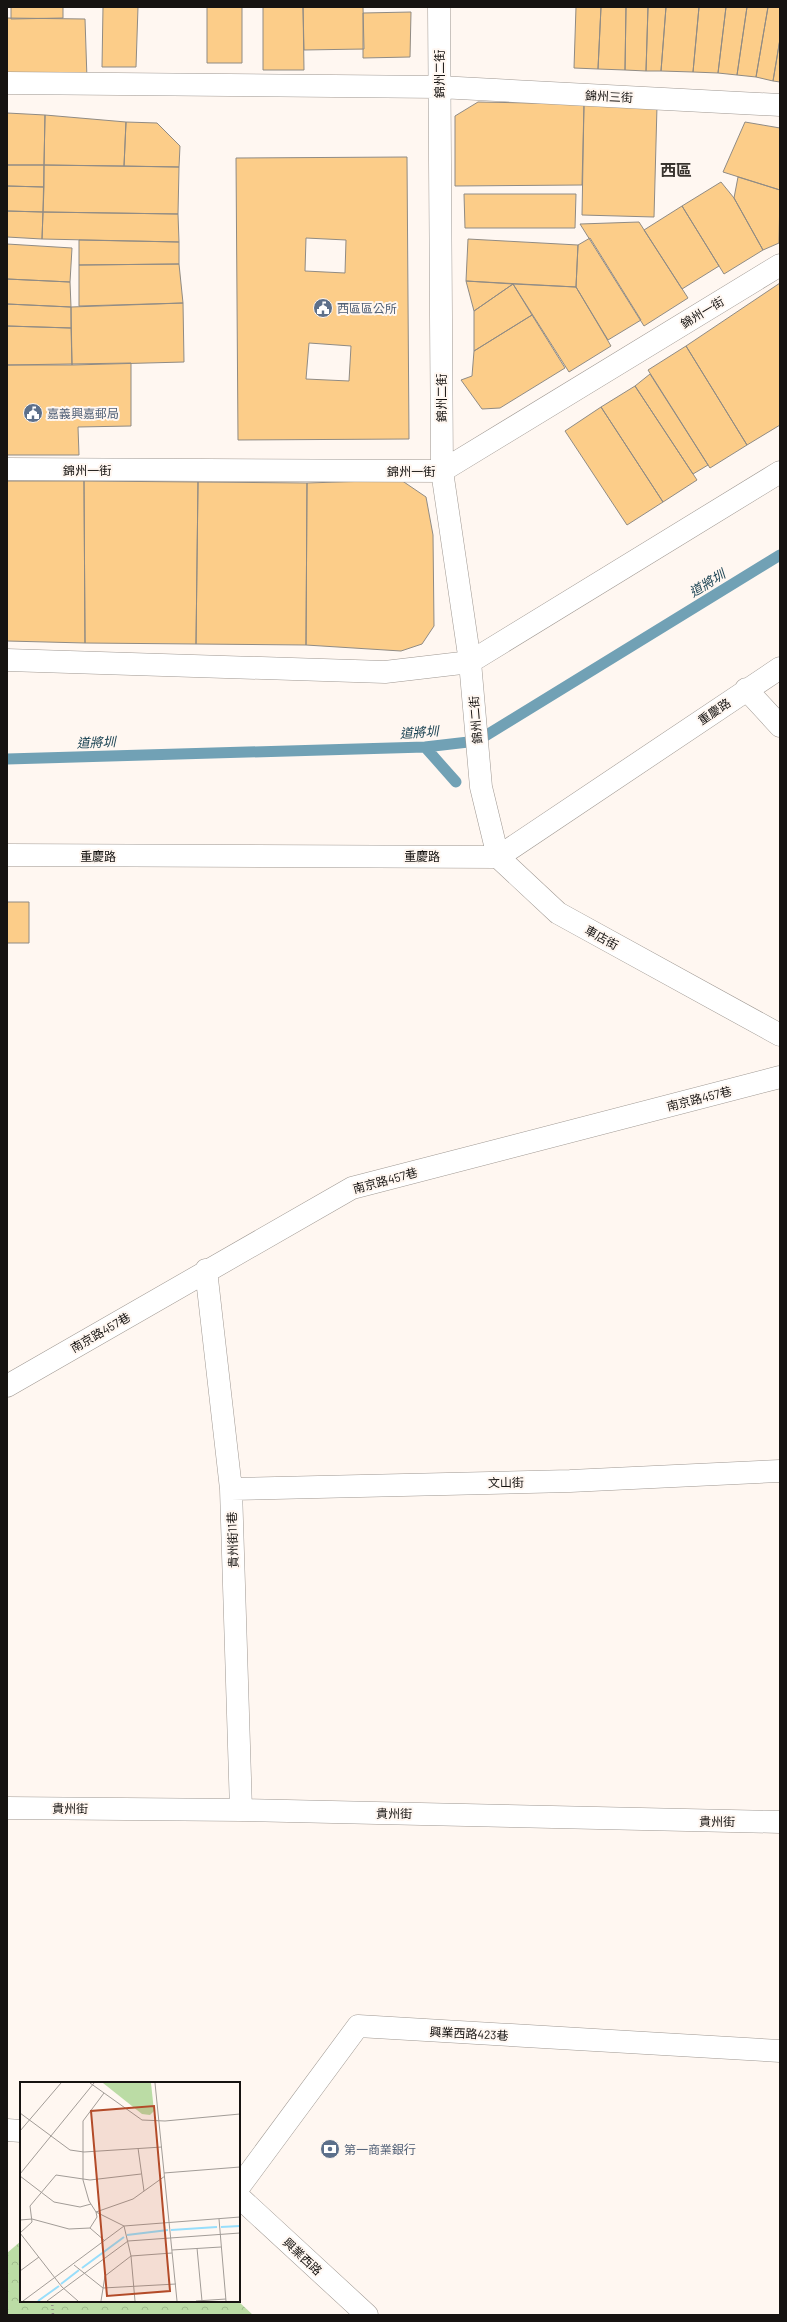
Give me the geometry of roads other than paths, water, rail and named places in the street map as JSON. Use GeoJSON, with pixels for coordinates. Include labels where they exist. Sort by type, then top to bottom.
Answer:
{"type":"FeatureCollection","features":[{"type":"Feature","properties":{"kind":"street","name":"錦州二街"},"geometry":{"type":"LineString","coordinates":[[439,7],[442,471],[470,662],[481,787],[498,857]]}},
{"type":"Feature","properties":{"kind":"street","name":"錦州三街"},"geometry":{"type":"LineString","coordinates":[[7,83],[439,87],[780,105]]}},
{"type":"Feature","properties":{"kind":"street","name":"錦州一街"},"geometry":{"type":"LineString","coordinates":[[7,469],[442,471],[780,265]]}},
{"type":"Feature","properties":{"kind":"street"},"geometry":{"type":"LineString","coordinates":[[7,660],[385,672],[470,662],[780,472]]}},
{"type":"Feature","properties":{"kind":"street","name":"重慶路"},"geometry":{"type":"LineString","coordinates":[[7,855],[498,857],[746,689],[780,668]]}},
{"type":"Feature","properties":{"kind":"street"},"geometry":{"type":"LineString","coordinates":[[746,689],[780,726]]}},
{"type":"Feature","properties":{"kind":"street","name":"車店街"},"geometry":{"type":"LineString","coordinates":[[498,857],[558,913],[780,1035]]}},
{"type":"Feature","properties":{"kind":"street","name":"南京路457巷"},"geometry":{"type":"LineString","coordinates":[[7,1386],[206,1270],[352,1188],[780,1077]]}},
{"type":"Feature","properties":{"kind":"street","name":"貴州街11巷"},"geometry":{"type":"LineString","coordinates":[[206,1270],[231,1488],[241,1810]]}},
{"type":"Feature","properties":{"kind":"street","name":"文山街"},"geometry":{"type":"LineString","coordinates":[[231,1488],[570,1481],[780,1471]]}},
{"type":"Feature","properties":{"kind":"street","name":"貴州街"},"geometry":{"type":"LineString","coordinates":[[7,1808],[241,1810],[780,1822]]}},
{"type":"Feature","properties":{"kind":"street","name":"興業西路423巷"},"geometry":{"type":"LineString","coordinates":[[240,2186],[358,2026],[780,2051]]}},
{"type":"Feature","properties":{"kind":"street"},"geometry":{"type":"LineString","coordinates":[[7,2130],[20,2132]]}},
{"type":"Feature","properties":{"kind":"street","name":"興業西路"},"geometry":{"type":"LineString","coordinates":[[240,2198],[367,2315]]}},
{"type":"Feature","properties":{"kind":"waterway","name":"道將圳"},"geometry":{"type":"LineString","coordinates":[[7,759],[425,747],[477,741],[780,555]]}},
{"type":"Feature","properties":{"kind":"waterway"},"geometry":{"type":"LineString","coordinates":[[425,747],[456,782]]}},
{"type":"Feature","properties":{"kind":"place","name":"西區區公所"},"geometry":{"type":"Point","coordinates":[323,308]}},
{"type":"Feature","properties":{"kind":"place","name":"嘉義興嘉郵局"},"geometry":{"type":"Point","coordinates":[33,413]}},
{"type":"Feature","properties":{"kind":"place","name":"第一商業銀行"},"geometry":{"type":"Point","coordinates":[330,2149]}},
{"type":"Feature","properties":{"kind":"district","name":"西區"},"geometry":{"type":"Point","coordinates":[676,169]}}]}
